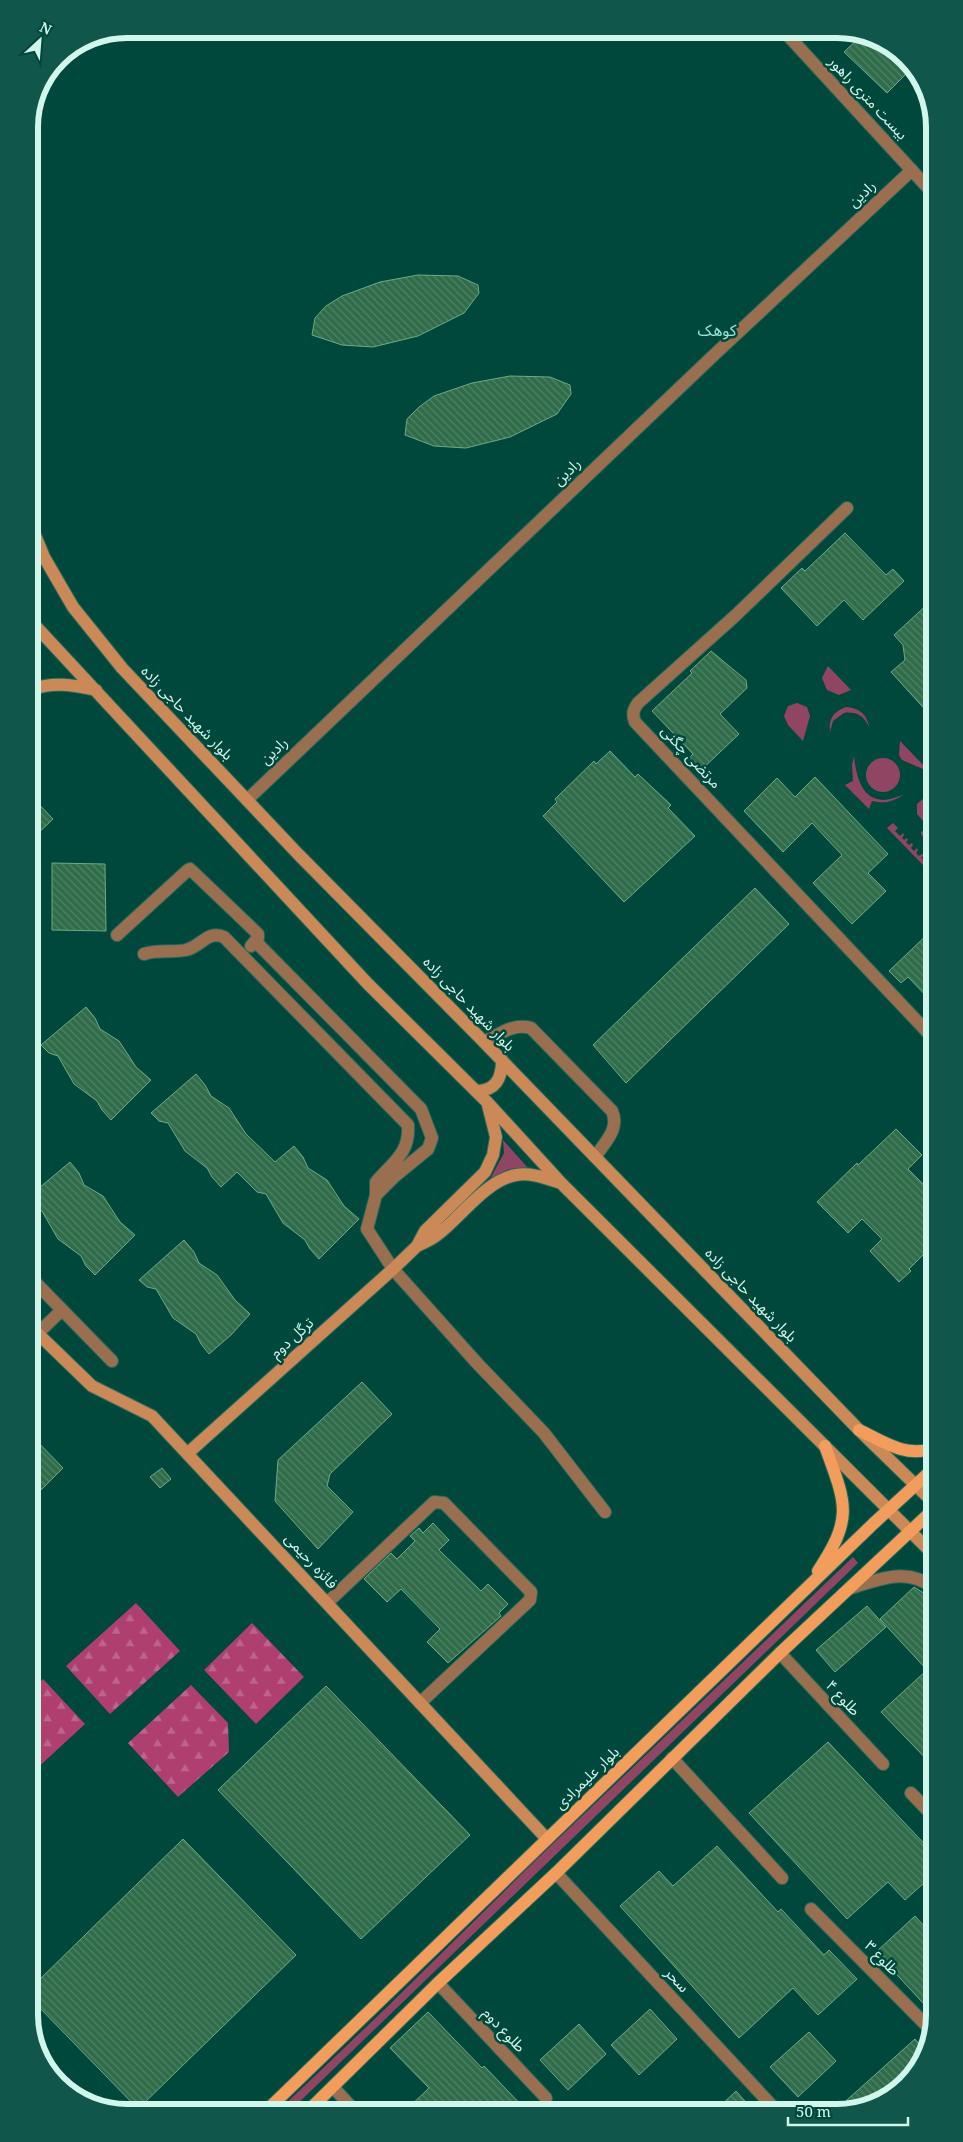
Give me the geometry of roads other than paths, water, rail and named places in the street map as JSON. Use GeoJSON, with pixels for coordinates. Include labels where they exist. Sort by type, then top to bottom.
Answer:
{"type":"FeatureCollection","features":[{"type":"Feature","properties":{"kind":"main road","name":"بلوار شهید حاجی زاده"},"geometry":{"type":"LineString","coordinates":[[38,542],[44,557],[73,607],[122,668],[247,800],[502,1060],[859,1430],[926,1495]]}},
{"type":"Feature","properties":{"kind":"main road"},"geometry":{"type":"LineString","coordinates":[[38,628],[368,984],[488,1103],[562,1184],[926,1548]]}},
{"type":"Feature","properties":{"kind":"main road"},"geometry":{"type":"LineString","coordinates":[[38,688],[50,684],[96,690]]}},
{"type":"Feature","properties":{"kind":"main road"},"geometry":{"type":"LineString","coordinates":[[476,1091],[487,1090],[496,1084],[502,1068],[502,1060]]}},
{"type":"Feature","properties":{"kind":"main road","name":"ترگل دوم"},"geometry":{"type":"LineString","coordinates":[[188,1453],[393,1269],[417,1246],[426,1231],[485,1172],[493,1155],[496,1137],[488,1103]]}},
{"type":"Feature","properties":{"kind":"main road","name":"ترگل دوم"},"geometry":{"type":"LineString","coordinates":[[417,1246],[436,1236],[484,1192],[502,1180],[516,1175],[530,1175],[562,1184]]}},
{"type":"Feature","properties":{"kind":"main road","name":"فائزه رحیمی"},"geometry":{"type":"LineString","coordinates":[[38,1334],[92,1386],[152,1416],[547,1839]]}},
{"type":"Feature","properties":{"kind":"main road"},"geometry":{"type":"LineString","coordinates":[[859,1430],[904,1451],[926,1450]]}},
{"type":"Feature","properties":{"kind":"main road"},"geometry":{"type":"LineString","coordinates":[[806,1590],[833,1548],[843,1523],[842,1492],[825,1446]]}},
{"type":"Feature","properties":{"kind":"main road","name":"بلوار علیمرادی"},"geometry":{"type":"LineString","coordinates":[[273,2104],[926,1475]]}},
{"type":"Feature","properties":{"kind":"main road"},"geometry":{"type":"LineString","coordinates":[[315,2104],[438,1984],[556,1873],[780,1653],[926,1516]]}},
{"type":"Feature","properties":{"kind":"street","name":"بیست متری راهور"},"geometry":{"type":"LineString","coordinates":[[790,38],[926,186]]}},
{"type":"Feature","properties":{"kind":"street","name":"رادین"},"geometry":{"type":"LineString","coordinates":[[247,800],[715,354],[912,170]]}},
{"type":"Feature","properties":{"kind":"street","name":"مرتضی چگنی"},"geometry":{"type":"LineString","coordinates":[[847,508],[736,615],[638,703],[633,712],[634,717],[642,728],[926,1032]]}},
{"type":"Feature","properties":{"kind":"street"},"geometry":{"type":"LineString","coordinates":[[117,935],[190,869],[258,934],[259,936],[242,954]]}},
{"type":"Feature","properties":{"kind":"street"},"geometry":{"type":"LineString","coordinates":[[144,954],[156,950],[186,950],[199,944],[208,936],[217,934],[224,936],[408,1125],[409,1140],[403,1152],[376,1182],[376,1196],[366,1229],[393,1269],[476,1362],[544,1433],[605,1512]]}},
{"type":"Feature","properties":{"kind":"street"},"geometry":{"type":"LineString","coordinates":[[255,941],[421,1109],[432,1138],[428,1149],[395,1176],[376,1196]]}},
{"type":"Feature","properties":{"kind":"street"},"geometry":{"type":"LineString","coordinates":[[484,1042],[514,1026],[531,1028],[612,1111],[616,1119],[615,1128],[595,1157]]}},
{"type":"Feature","properties":{"kind":"street"},"geometry":{"type":"LineString","coordinates":[[38,1285],[112,1361]]}},
{"type":"Feature","properties":{"kind":"street"},"geometry":{"type":"LineString","coordinates":[[38,1329],[62,1310]]}},
{"type":"Feature","properties":{"kind":"street"},"geometry":{"type":"LineString","coordinates":[[328,1603],[434,1502],[444,1503],[532,1592],[530,1600],[420,1703]]}},
{"type":"Feature","properties":{"kind":"street"},"geometry":{"type":"LineString","coordinates":[[851,1588],[896,1575],[916,1578],[926,1584]]}},
{"type":"Feature","properties":{"kind":"street","name":"طلوع ۴"},"geometry":{"type":"LineString","coordinates":[[780,1653],[884,1764]]}},
{"type":"Feature","properties":{"kind":"street"},"geometry":{"type":"LineString","coordinates":[[672,1758],[782,1878]]}},
{"type":"Feature","properties":{"kind":"street"},"geometry":{"type":"LineString","coordinates":[[911,1794],[926,1809]]}},
{"type":"Feature","properties":{"kind":"street","name":"سحر"},"geometry":{"type":"LineString","coordinates":[[556,1873],[770,2104]]}},
{"type":"Feature","properties":{"kind":"street","name":"طلوع ۳"},"geometry":{"type":"LineString","coordinates":[[811,1908],[925,2024]]}},
{"type":"Feature","properties":{"kind":"street","name":"طلوع دوم"},"geometry":{"type":"LineString","coordinates":[[438,1984],[546,2098]]}},
{"type":"Feature","properties":{"kind":"street"},"geometry":{"type":"LineString","coordinates":[[333,2087],[349,2104]]}},
{"type":"Feature","properties":{"kind":"district","name":"کوهک"},"geometry":{"type":"Point","coordinates":[717,330]}}]}
